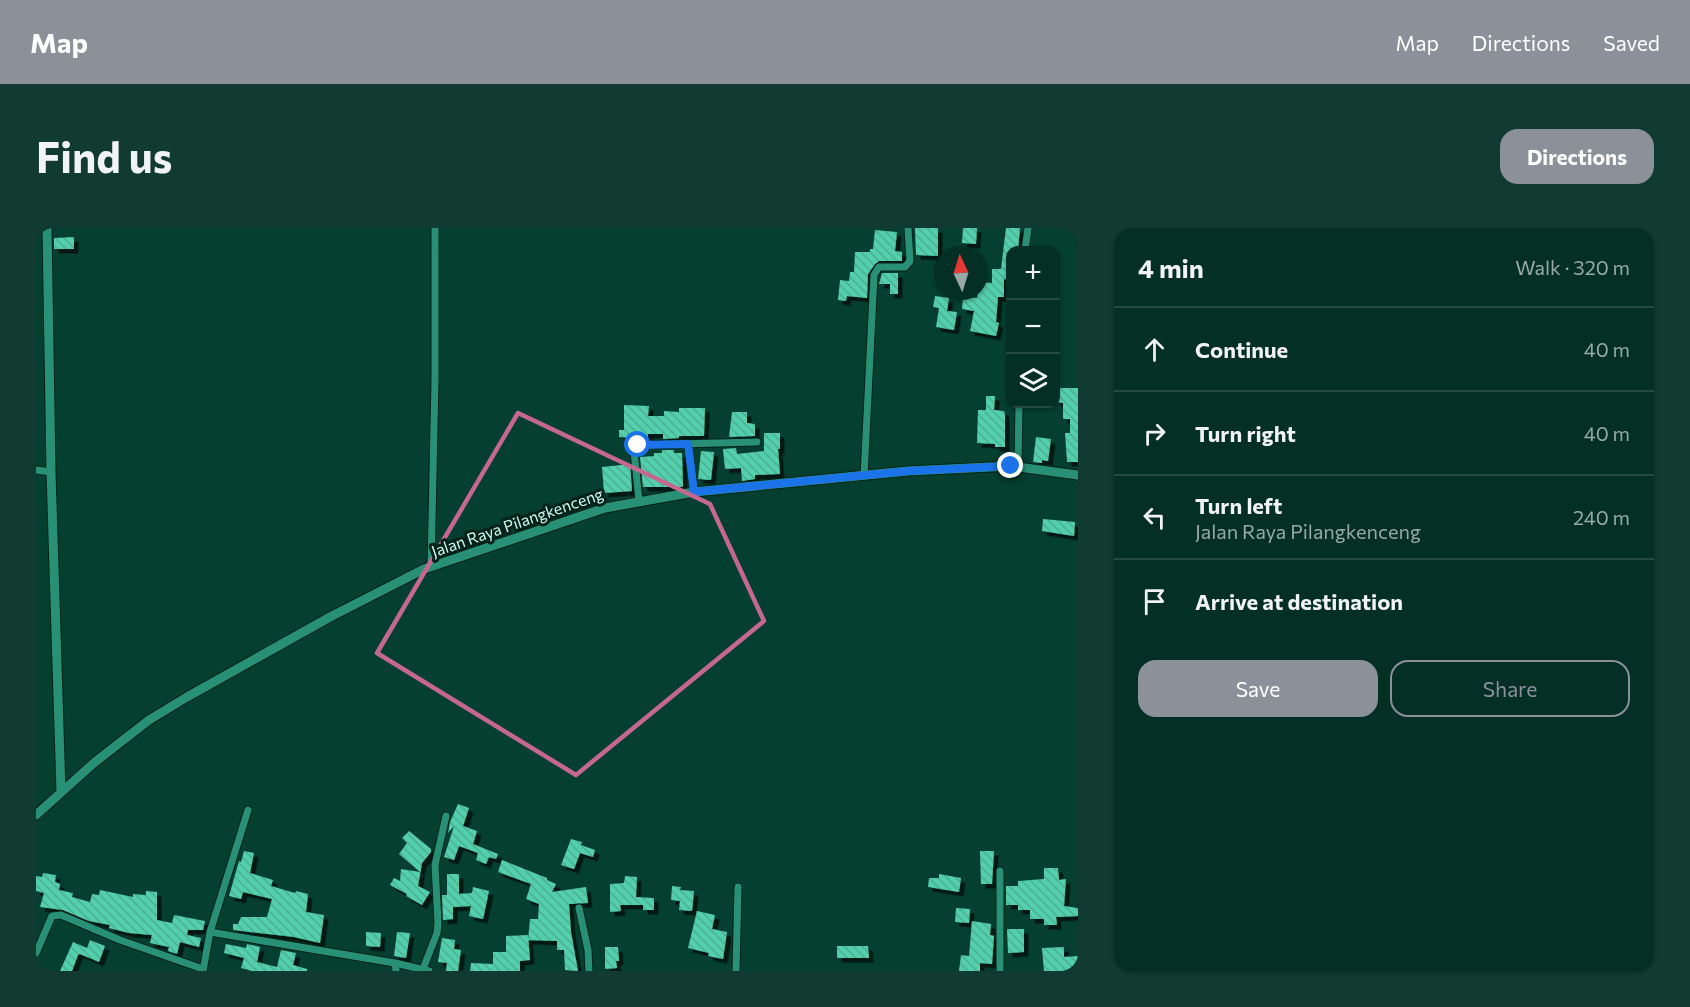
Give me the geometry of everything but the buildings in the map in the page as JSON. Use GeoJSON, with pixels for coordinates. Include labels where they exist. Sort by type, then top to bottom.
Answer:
{"type":"FeatureCollection","features":[{"type":"Feature","properties":{"kind":"main road"},"geometry":{"type":"LineString","coordinates":[[47,228],[51,472],[61,792]]}},
{"type":"Feature","properties":{"kind":"main road","name":"Jalan Raya Pilangkenceng"},"geometry":{"type":"LineString","coordinates":[[36,815],[128,736],[187,697],[330,617],[431,567],[605,508],[694,492],[975,466],[1018,467],[1078,475]]}},
{"type":"Feature","properties":{"kind":"street"},"geometry":{"type":"LineString","coordinates":[[431,567],[435,228]]}},
{"type":"Feature","properties":{"kind":"street"},"geometry":{"type":"LineString","coordinates":[[864,476],[874,275],[879,267],[908,265],[910,261],[908,228]]}},
{"type":"Feature","properties":{"kind":"street"},"geometry":{"type":"LineString","coordinates":[[1026,246],[1028,228]]}},
{"type":"Feature","properties":{"kind":"street"},"geometry":{"type":"LineString","coordinates":[[1018,467],[1019,408]]}},
{"type":"Feature","properties":{"kind":"street"},"geometry":{"type":"LineString","coordinates":[[639,501],[635,448],[641,445],[757,442]]}},
{"type":"Feature","properties":{"kind":"street"},"geometry":{"type":"LineString","coordinates":[[688,444],[694,492]]}},
{"type":"Feature","properties":{"kind":"street"},"geometry":{"type":"LineString","coordinates":[[36,470],[51,472]]}},
{"type":"Feature","properties":{"kind":"street"},"geometry":{"type":"LineString","coordinates":[[36,953],[52,916],[61,915],[120,940],[203,970],[210,932],[248,810]]}},
{"type":"Feature","properties":{"kind":"street"},"geometry":{"type":"LineString","coordinates":[[210,932],[396,967],[426,970],[437,933],[435,865],[446,816]]}},
{"type":"Feature","properties":{"kind":"street"},"geometry":{"type":"LineString","coordinates":[[1000,871],[1000,971]]}},
{"type":"Feature","properties":{"kind":"street"},"geometry":{"type":"LineString","coordinates":[[736,971],[738,887]]}},
{"type":"Feature","properties":{"kind":"street"},"geometry":{"type":"LineString","coordinates":[[579,908],[588,950],[589,971]]}},
{"type":"Feature","properties":{"kind":"highlighted area"},"geometry":{"type":"Polygon","coordinates":[[[518,413],[710,504],[764,621],[576,775],[377,653],[518,413]]]}},
{"type":"Feature","properties":{"kind":"route"},"geometry":{"type":"LineString","coordinates":[[638,445],[688,444],[694,492],[908,471],[1011,466]]}}]}
